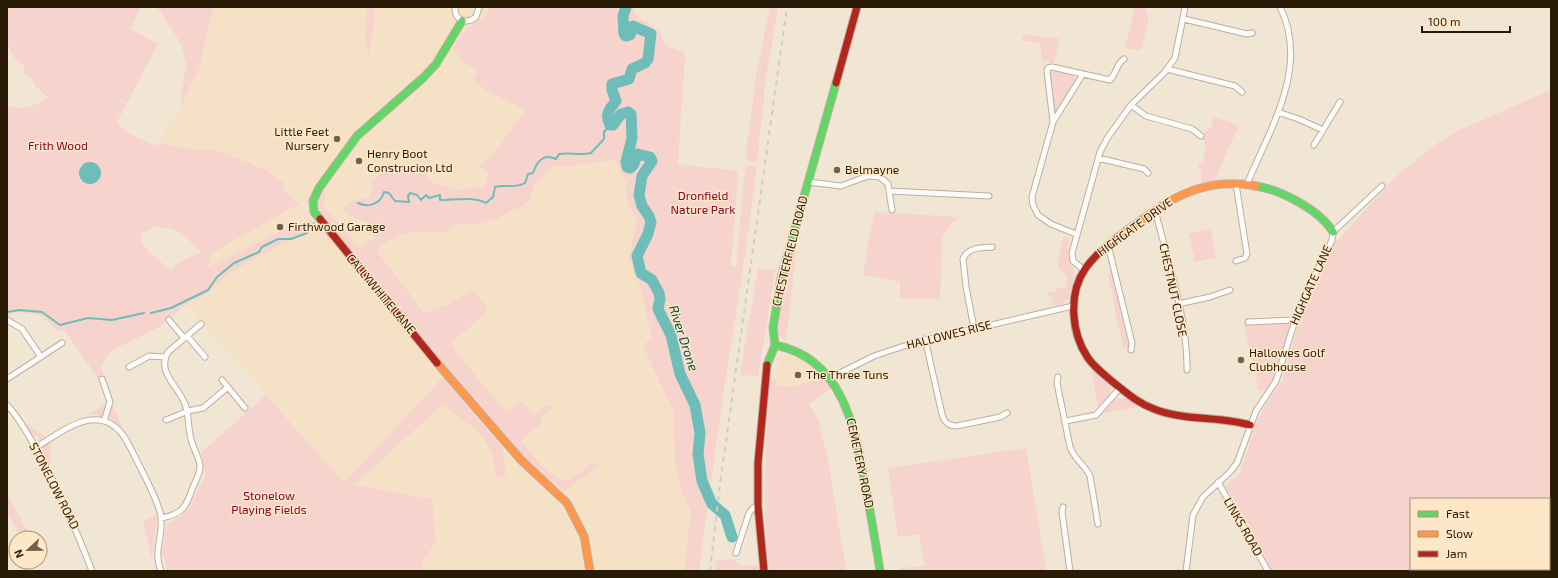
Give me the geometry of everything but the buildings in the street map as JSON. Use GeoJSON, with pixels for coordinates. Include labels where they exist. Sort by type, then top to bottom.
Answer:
{"type":"FeatureCollection","features":[{"type":"Feature","properties":{"kind":"street"},"geometry":{"type":"LineString","coordinates":[[455,7],[455,14],[462,21],[473,20],[479,14],[479,7]]}},
{"type":"Feature","properties":{"kind":"street","name":"CHESTERFIELD ROAD"},"geometry":{"type":"LineString","coordinates":[[764,571],[758,507],[758,464],[767,365],[775,345],[773,328],[780,283],[857,7]]}},
{"type":"Feature","properties":{"kind":"street"},"geometry":{"type":"LineString","coordinates":[[1084,270],[1076,264],[1072,257],[1076,234],[1098,158],[1104,143],[1131,105],[1168,69],[1175,58],[1184,19],[1185,7]]}},
{"type":"Feature","properties":{"kind":"street"},"geometry":{"type":"LineString","coordinates":[[1247,184],[1278,112],[1287,86],[1292,55],[1288,28],[1280,7]]}},
{"type":"Feature","properties":{"kind":"street"},"geometry":{"type":"LineString","coordinates":[[1184,19],[1252,34]]}},
{"type":"Feature","properties":{"kind":"street","name":"CALLYWHITE LANE"},"geometry":{"type":"LineString","coordinates":[[462,21],[436,64],[424,77],[357,136],[319,188],[313,201],[314,212],[439,365],[499,435],[521,460],[567,503],[584,536],[590,571]]}},
{"type":"Feature","properties":{"kind":"street"},"geometry":{"type":"LineString","coordinates":[[1053,122],[1047,71],[1048,68],[1052,67],[1110,80],[1114,76],[1117,65],[1124,59]]}},
{"type":"Feature","properties":{"kind":"street"},"geometry":{"type":"LineString","coordinates":[[1168,69],[1235,86],[1242,92]]}},
{"type":"Feature","properties":{"kind":"street"},"geometry":{"type":"LineString","coordinates":[[1076,234],[1047,222],[1038,215],[1033,205],[1034,192],[1053,122],[1083,74]]}},
{"type":"Feature","properties":{"kind":"street"},"geometry":{"type":"LineString","coordinates":[[1314,145],[1340,102]]}},
{"type":"Feature","properties":{"kind":"street"},"geometry":{"type":"LineString","coordinates":[[1131,105],[1146,116],[1192,129],[1201,136]]}},
{"type":"Feature","properties":{"kind":"street"},"geometry":{"type":"LineString","coordinates":[[1278,112],[1323,130]]}},
{"type":"Feature","properties":{"kind":"street"},"geometry":{"type":"LineString","coordinates":[[1098,158],[1144,170],[1148,173]]}},
{"type":"Feature","properties":{"kind":"street"},"geometry":{"type":"LineString","coordinates":[[808,182],[846,186],[874,176],[884,180],[889,191],[892,210]]}},
{"type":"Feature","properties":{"kind":"street"},"geometry":{"type":"LineString","coordinates":[[1236,184],[1247,254],[1245,258],[1236,261]]}},
{"type":"Feature","properties":{"kind":"street","name":"HIGHGATE DRIVE"},"geometry":{"type":"LineString","coordinates":[[1250,425],[1236,420],[1167,413],[1144,406],[1120,388],[1095,366],[1086,354],[1079,338],[1073,306],[1075,289],[1084,270],[1095,256],[1108,245],[1155,210],[1190,191],[1214,185],[1247,184],[1270,188],[1284,194],[1320,218],[1333,232]]}},
{"type":"Feature","properties":{"kind":"street","name":"HIGHGATE LANE"},"geometry":{"type":"LineString","coordinates":[[1186,571],[1193,515],[1203,497],[1234,467],[1256,411],[1276,381],[1294,320],[1314,273],[1332,240],[1333,232],[1382,186]]}},
{"type":"Feature","properties":{"kind":"street"},"geometry":{"type":"LineString","coordinates":[[889,191],[989,196]]}},
{"type":"Feature","properties":{"kind":"street","name":"CHESTNUT CLOSE"},"geometry":{"type":"LineString","coordinates":[[1155,210],[1178,304],[1184,336],[1187,370]]}},
{"type":"Feature","properties":{"kind":"street"},"geometry":{"type":"LineString","coordinates":[[1108,245],[1130,336],[1132,346],[1131,350]]}},
{"type":"Feature","properties":{"kind":"street"},"geometry":{"type":"LineString","coordinates":[[974,328],[965,281],[963,259],[964,255],[971,250],[992,247]]}},
{"type":"Feature","properties":{"kind":"street"},"geometry":{"type":"LineString","coordinates":[[1178,304],[1210,297],[1230,290]]}},
{"type":"Feature","properties":{"kind":"street","name":"HALLOWES RISE"},"geometry":{"type":"LineString","coordinates":[[830,378],[874,356],[925,339],[1073,306]]}},
{"type":"Feature","properties":{"kind":"street"},"geometry":{"type":"LineString","coordinates":[[7,320],[22,329],[41,357]]}},
{"type":"Feature","properties":{"kind":"street"},"geometry":{"type":"LineString","coordinates":[[169,320],[205,357]]}},
{"type":"Feature","properties":{"kind":"street"},"geometry":{"type":"LineString","coordinates":[[1248,322],[1294,320]]}},
{"type":"Feature","properties":{"kind":"street"},"geometry":{"type":"LineString","coordinates":[[162,518],[173,516],[185,507],[200,468],[199,458],[190,436],[188,411],[183,399],[166,373],[164,363],[165,357],[168,352],[201,324]]}},
{"type":"Feature","properties":{"kind":"street"},"geometry":{"type":"LineString","coordinates":[[925,339],[942,414],[946,422],[952,426],[957,426],[1000,417],[1007,413]]}},
{"type":"Feature","properties":{"kind":"street"},"geometry":{"type":"LineString","coordinates":[[7,379],[62,342]]}},
{"type":"Feature","properties":{"kind":"street","name":"CEMETERY ROAD"},"geometry":{"type":"LineString","coordinates":[[775,345],[791,348],[803,353],[815,362],[830,378],[844,399],[854,424],[880,571]]}},
{"type":"Feature","properties":{"kind":"street"},"geometry":{"type":"LineString","coordinates":[[129,367],[149,356],[165,357]]}},
{"type":"Feature","properties":{"kind":"street"},"geometry":{"type":"LineString","coordinates":[[1058,377],[1072,453],[1087,470],[1092,482],[1098,524]]}},
{"type":"Feature","properties":{"kind":"street"},"geometry":{"type":"LineString","coordinates":[[102,379],[110,402],[104,420]]}},
{"type":"Feature","properties":{"kind":"street"},"geometry":{"type":"LineString","coordinates":[[222,380],[245,408]]}},
{"type":"Feature","properties":{"kind":"street"},"geometry":{"type":"LineString","coordinates":[[166,420],[188,411],[203,408],[228,387]]}},
{"type":"Feature","properties":{"kind":"street"},"geometry":{"type":"LineString","coordinates":[[1066,421],[1096,415],[1120,388]]}},
{"type":"Feature","properties":{"kind":"street","name":"STONELOW ROAD"},"geometry":{"type":"LineString","coordinates":[[7,405],[19,421],[35,448],[68,510],[92,571]]}},
{"type":"Feature","properties":{"kind":"street"},"geometry":{"type":"LineString","coordinates":[[35,448],[83,421],[104,420],[115,427],[123,436],[141,468],[162,518],[157,556],[161,571]]}},
{"type":"Feature","properties":{"kind":"street","name":"LINKS ROAD"},"geometry":{"type":"LineString","coordinates":[[1218,482],[1268,571]]}},
{"type":"Feature","properties":{"kind":"street"},"geometry":{"type":"LineString","coordinates":[[736,553],[749,513],[753,508],[758,507]]}},
{"type":"Feature","properties":{"kind":"street"},"geometry":{"type":"LineString","coordinates":[[1063,507],[1062,512],[1070,571]]}},
{"type":"Feature","properties":{"kind":"shaded area"},"geometry":{"type":"Polygon","coordinates":[[[215,7],[367,7],[365,43],[369,55],[376,7],[489,7],[487,15],[462,32],[463,61],[478,71],[473,79],[487,91],[517,105],[525,113],[518,120],[495,152],[479,166],[488,172],[487,181],[482,186],[456,191],[445,186],[432,183],[427,175],[420,169],[413,169],[372,189],[367,199],[358,198],[344,207],[350,215],[366,221],[370,232],[382,245],[404,234],[429,230],[450,232],[452,226],[463,223],[479,225],[496,219],[529,202],[534,185],[555,165],[560,167],[616,160],[626,183],[628,203],[638,221],[630,258],[639,283],[652,338],[642,345],[673,410],[675,459],[680,488],[691,512],[684,571],[422,571],[421,564],[436,542],[344,483],[186,304],[206,294],[230,273],[281,244],[303,236],[312,220],[245,249],[207,268],[214,252],[282,215],[298,204],[285,191],[283,182],[266,170],[214,149],[197,150],[159,143],[186,96],[200,67],[209,22],[215,7]]]}},
{"type":"Feature","properties":{"kind":"shaded area"},"geometry":{"type":"Polygon","coordinates":[[[789,354],[803,356],[824,378],[790,387],[776,386],[779,358],[789,354]]]}},
{"type":"Feature","properties":{"kind":"green space","name":"Frith Wood"},"geometry":{"type":"Polygon","coordinates":[[[7,7],[141,7],[130,29],[158,44],[127,103],[99,88],[127,104],[116,123],[130,134],[156,146],[159,143],[197,150],[214,149],[266,170],[283,182],[285,191],[299,204],[214,252],[207,268],[272,235],[312,220],[313,226],[303,236],[281,244],[230,273],[206,294],[186,304],[159,327],[110,351],[101,367],[104,375],[98,379],[64,329],[59,331],[42,316],[16,311],[7,317],[7,106],[23,108],[48,98],[33,82],[32,78],[25,75],[24,66],[12,55],[9,48],[7,32],[7,7]],[[155,227],[140,234],[141,239],[147,249],[156,259],[166,266],[171,269],[180,262],[201,252],[181,233],[176,230],[155,227]]]}},
{"type":"Feature","properties":{"kind":"green space"},"geometry":{"type":"Polygon","coordinates":[[[157,7],[215,7],[209,22],[200,67],[181,105],[181,92],[187,64],[180,42],[157,7]]]}},
{"type":"Feature","properties":{"kind":"green space"},"geometry":{"type":"Polygon","coordinates":[[[367,7],[376,7],[369,56],[365,43],[367,7]]]}},
{"type":"Feature","properties":{"kind":"green space","name":"Dronfield Nature Park"},"geometry":{"type":"Polygon","coordinates":[[[489,7],[633,7],[637,17],[659,30],[666,46],[685,52],[678,164],[738,171],[731,266],[736,267],[745,168],[748,165],[757,167],[721,409],[699,571],[684,571],[691,512],[680,488],[675,459],[673,410],[642,345],[652,338],[639,283],[629,258],[637,221],[628,203],[626,183],[616,160],[560,167],[555,165],[534,185],[529,202],[496,219],[479,225],[463,223],[452,226],[450,232],[431,231],[401,235],[384,244],[377,251],[424,313],[445,306],[473,291],[486,306],[486,312],[453,342],[453,348],[506,412],[522,401],[533,414],[546,405],[553,408],[539,419],[542,423],[521,440],[542,466],[548,471],[562,479],[570,480],[594,462],[599,467],[564,491],[524,459],[319,216],[315,199],[321,189],[325,191],[325,197],[322,204],[359,248],[375,238],[370,232],[366,222],[344,213],[344,207],[358,198],[367,199],[372,189],[372,181],[386,169],[397,167],[420,169],[427,175],[432,183],[445,186],[456,191],[483,186],[487,181],[488,172],[479,166],[495,152],[518,120],[525,113],[517,105],[487,91],[473,79],[478,71],[463,61],[453,48],[462,32],[487,15],[489,7]]]}},
{"type":"Feature","properties":{"kind":"green space"},"geometry":{"type":"Polygon","coordinates":[[[770,7],[778,7],[766,77],[757,162],[749,161],[745,157],[757,72],[770,7]]]}},
{"type":"Feature","properties":{"kind":"green space"},"geometry":{"type":"Polygon","coordinates":[[[1135,7],[1145,7],[1149,17],[1141,50],[1125,48],[1135,7]]]}},
{"type":"Feature","properties":{"kind":"green space"},"geometry":{"type":"Polygon","coordinates":[[[1024,34],[1060,39],[1054,63],[1042,60],[1040,44],[1022,40],[1024,34]]]}},
{"type":"Feature","properties":{"kind":"green space"},"geometry":{"type":"Polygon","coordinates":[[[1055,70],[1073,74],[1076,79],[1055,113],[1053,110],[1050,72],[1055,70]]]}},
{"type":"Feature","properties":{"kind":"green space"},"geometry":{"type":"Polygon","coordinates":[[[1551,90],[1551,550],[1550,498],[1410,498],[1410,570],[1511,570],[1272,571],[1249,524],[1225,486],[1240,473],[1256,424],[1264,407],[1282,382],[1300,320],[1333,246],[1393,179],[1433,146],[1457,131],[1551,90]]]}},
{"type":"Feature","properties":{"kind":"green space"},"geometry":{"type":"Polygon","coordinates":[[[1214,117],[1239,125],[1216,180],[1201,183],[1201,172],[1198,166],[1205,153],[1205,132],[1211,128],[1214,117]]]}},
{"type":"Feature","properties":{"kind":"green space"},"geometry":{"type":"Polygon","coordinates":[[[874,212],[959,217],[948,227],[942,239],[940,299],[900,298],[900,282],[863,275],[874,212]]]}},
{"type":"Feature","properties":{"kind":"green space"},"geometry":{"type":"Polygon","coordinates":[[[1210,229],[1216,257],[1195,262],[1189,234],[1210,229]]]}},
{"type":"Feature","properties":{"kind":"green space"},"geometry":{"type":"Polygon","coordinates":[[[1064,235],[1069,240],[1068,256],[1075,274],[1069,297],[1064,303],[1050,306],[1050,303],[1053,301],[1052,296],[1048,295],[1048,292],[1055,293],[1056,287],[1065,289],[1067,276],[1057,267],[1064,235]]]}},
{"type":"Feature","properties":{"kind":"green space"},"geometry":{"type":"Polygon","coordinates":[[[794,243],[797,244],[786,341],[777,334],[778,314],[794,243]]]}},
{"type":"Feature","properties":{"kind":"green space"},"geometry":{"type":"Polygon","coordinates":[[[758,268],[775,270],[758,377],[740,374],[758,268]]]}},
{"type":"Feature","properties":{"kind":"green space"},"geometry":{"type":"Polygon","coordinates":[[[1112,273],[1129,347],[1123,348],[1108,274],[1112,273]]]}},
{"type":"Feature","properties":{"kind":"green space"},"geometry":{"type":"Polygon","coordinates":[[[1290,322],[1280,365],[1275,377],[1267,390],[1259,391],[1244,325],[1290,322]]]}},
{"type":"Feature","properties":{"kind":"green space"},"geometry":{"type":"Polygon","coordinates":[[[1091,368],[1110,385],[1110,393],[1116,399],[1126,398],[1138,407],[1101,414],[1098,408],[1091,368]]]}},
{"type":"Feature","properties":{"kind":"green space","name":"Stonelow Playing Fields"},"geometry":{"type":"Polygon","coordinates":[[[443,377],[503,449],[506,476],[496,477],[492,454],[482,435],[443,404],[354,485],[432,499],[436,542],[421,564],[422,571],[167,571],[162,552],[167,524],[185,514],[205,477],[202,452],[266,395],[344,483],[443,377]]]}},
{"type":"Feature","properties":{"kind":"green space"},"geometry":{"type":"Polygon","coordinates":[[[824,378],[832,388],[809,404],[818,419],[827,455],[846,571],[769,571],[765,501],[769,382],[777,379],[776,386],[790,387],[824,378]]]}},
{"type":"Feature","properties":{"kind":"green space"},"geometry":{"type":"Polygon","coordinates":[[[110,402],[123,428],[109,417],[88,414],[110,402]]]}},
{"type":"Feature","properties":{"kind":"green space"},"geometry":{"type":"Polygon","coordinates":[[[28,424],[50,439],[51,462],[49,464],[37,435],[33,436],[26,425],[28,424]]]}},
{"type":"Feature","properties":{"kind":"green space"},"geometry":{"type":"Polygon","coordinates":[[[1026,448],[1046,571],[902,571],[901,568],[925,566],[919,534],[898,537],[888,468],[1026,448]]]}},
{"type":"Feature","properties":{"kind":"green space"},"geometry":{"type":"Polygon","coordinates":[[[7,493],[27,530],[17,530],[7,513],[7,493]]]}},
{"type":"Feature","properties":{"kind":"green space"},"geometry":{"type":"Polygon","coordinates":[[[157,515],[152,558],[143,521],[157,515]]]}},
{"type":"Feature","properties":{"kind":"green space"},"geometry":{"type":"Polygon","coordinates":[[[732,559],[741,566],[758,565],[758,571],[715,571],[716,560],[732,559]]]}},
{"type":"Feature","properties":{"kind":"water"},"geometry":{"type":"Polygon","coordinates":[[[90,162],[98,165],[101,173],[98,181],[90,184],[82,181],[79,173],[82,165],[90,162]]]}},
{"type":"Feature","properties":{"kind":"waterway","name":"River Drone"},"geometry":{"type":"LineString","coordinates":[[626,7],[623,16],[624,34],[626,36],[630,35],[633,26],[651,34],[648,59],[645,63],[632,69],[629,79],[612,84],[612,90],[616,101],[608,112],[608,121],[610,125],[613,125],[621,114],[628,112],[631,114],[632,138],[626,162],[627,167],[630,168],[634,164],[637,154],[650,157],[652,161],[642,176],[639,195],[642,206],[651,222],[648,234],[637,256],[641,273],[652,280],[659,293],[660,299],[658,309],[671,335],[680,374],[695,405],[700,433],[698,454],[702,481],[712,504],[725,515],[732,537]]}},
{"type":"Feature","properties":{"kind":"waterway"},"geometry":{"type":"LineString","coordinates":[[358,203],[366,205],[374,204],[380,199],[384,192],[389,193],[395,201],[409,202],[408,196],[410,193],[417,195],[421,200],[426,195],[429,198],[440,195],[440,200],[470,199],[486,203],[493,197],[495,187],[517,186],[525,183],[528,174],[533,173],[542,159],[548,157],[556,159],[559,154],[567,153],[591,153],[604,139],[604,132],[610,125]]}},
{"type":"Feature","properties":{"kind":"waterway"},"geometry":{"type":"LineString","coordinates":[[151,313],[171,308],[208,290],[217,277],[234,263],[259,252],[262,247],[278,239],[291,239],[307,233],[314,223]]}},
{"type":"Feature","properties":{"kind":"waterway"},"geometry":{"type":"LineString","coordinates":[[7,312],[20,310],[42,312],[60,325],[88,318],[112,320],[144,313]]}},
{"type":"Feature","properties":{"kind":"railway"},"geometry":{"type":"LineString","coordinates":[[710,571],[720,484],[787,7]]}},
{"type":"Feature","properties":{"kind":"traffic: fast"},"geometry":{"type":"LineString","coordinates":[[320,219],[314,212],[313,201],[319,188],[357,136],[424,77],[436,64],[462,21]]}},
{"type":"Feature","properties":{"kind":"traffic: fast"},"geometry":{"type":"LineString","coordinates":[[767,365],[775,345],[773,328],[781,278],[836,83]]}},
{"type":"Feature","properties":{"kind":"traffic: fast"},"geometry":{"type":"LineString","coordinates":[[1256,186],[1277,192],[1299,202],[1319,216],[1333,232]]}},
{"type":"Feature","properties":{"kind":"traffic: fast"},"geometry":{"type":"LineString","coordinates":[[775,345],[798,353],[817,365],[831,381],[843,400],[851,422],[862,467],[880,571]]}},
{"type":"Feature","properties":{"kind":"traffic: slow"},"geometry":{"type":"LineString","coordinates":[[1118,237],[1166,203],[1198,189],[1216,185],[1235,184],[1256,186]]}},
{"type":"Feature","properties":{"kind":"traffic: slow"},"geometry":{"type":"LineString","coordinates":[[437,363],[521,460],[567,503],[584,536],[590,571]]}},
{"type":"Feature","properties":{"kind":"traffic: jam"},"geometry":{"type":"LineString","coordinates":[[836,83],[857,7]]}},
{"type":"Feature","properties":{"kind":"traffic: jam"},"geometry":{"type":"LineString","coordinates":[[320,219],[437,363]]}},
{"type":"Feature","properties":{"kind":"traffic: jam"},"geometry":{"type":"LineString","coordinates":[[1118,237],[1092,260],[1085,269],[1076,290],[1074,302],[1075,325],[1082,348],[1088,358],[1100,371],[1124,391],[1148,407],[1165,413],[1189,417],[1226,420],[1250,425]]}},
{"type":"Feature","properties":{"kind":"traffic: jam"},"geometry":{"type":"LineString","coordinates":[[764,571],[758,507],[758,463],[767,365]]}},
{"type":"Feature","properties":{"kind":"place","name":"Little Feet Nursery"},"geometry":{"type":"Point","coordinates":[337,139]}},
{"type":"Feature","properties":{"kind":"place","name":"Henry Boot Construcion Ltd"},"geometry":{"type":"Point","coordinates":[359,161]}},
{"type":"Feature","properties":{"kind":"place","name":"Belmayne"},"geometry":{"type":"Point","coordinates":[837,170]}},
{"type":"Feature","properties":{"kind":"place","name":"Firthwood Garage"},"geometry":{"type":"Point","coordinates":[280,227]}},
{"type":"Feature","properties":{"kind":"place","name":"Hallowes Golf Clubhouse"},"geometry":{"type":"Point","coordinates":[1241,360]}},
{"type":"Feature","properties":{"kind":"place","name":"The Three Tuns"},"geometry":{"type":"Point","coordinates":[798,375]}}]}
